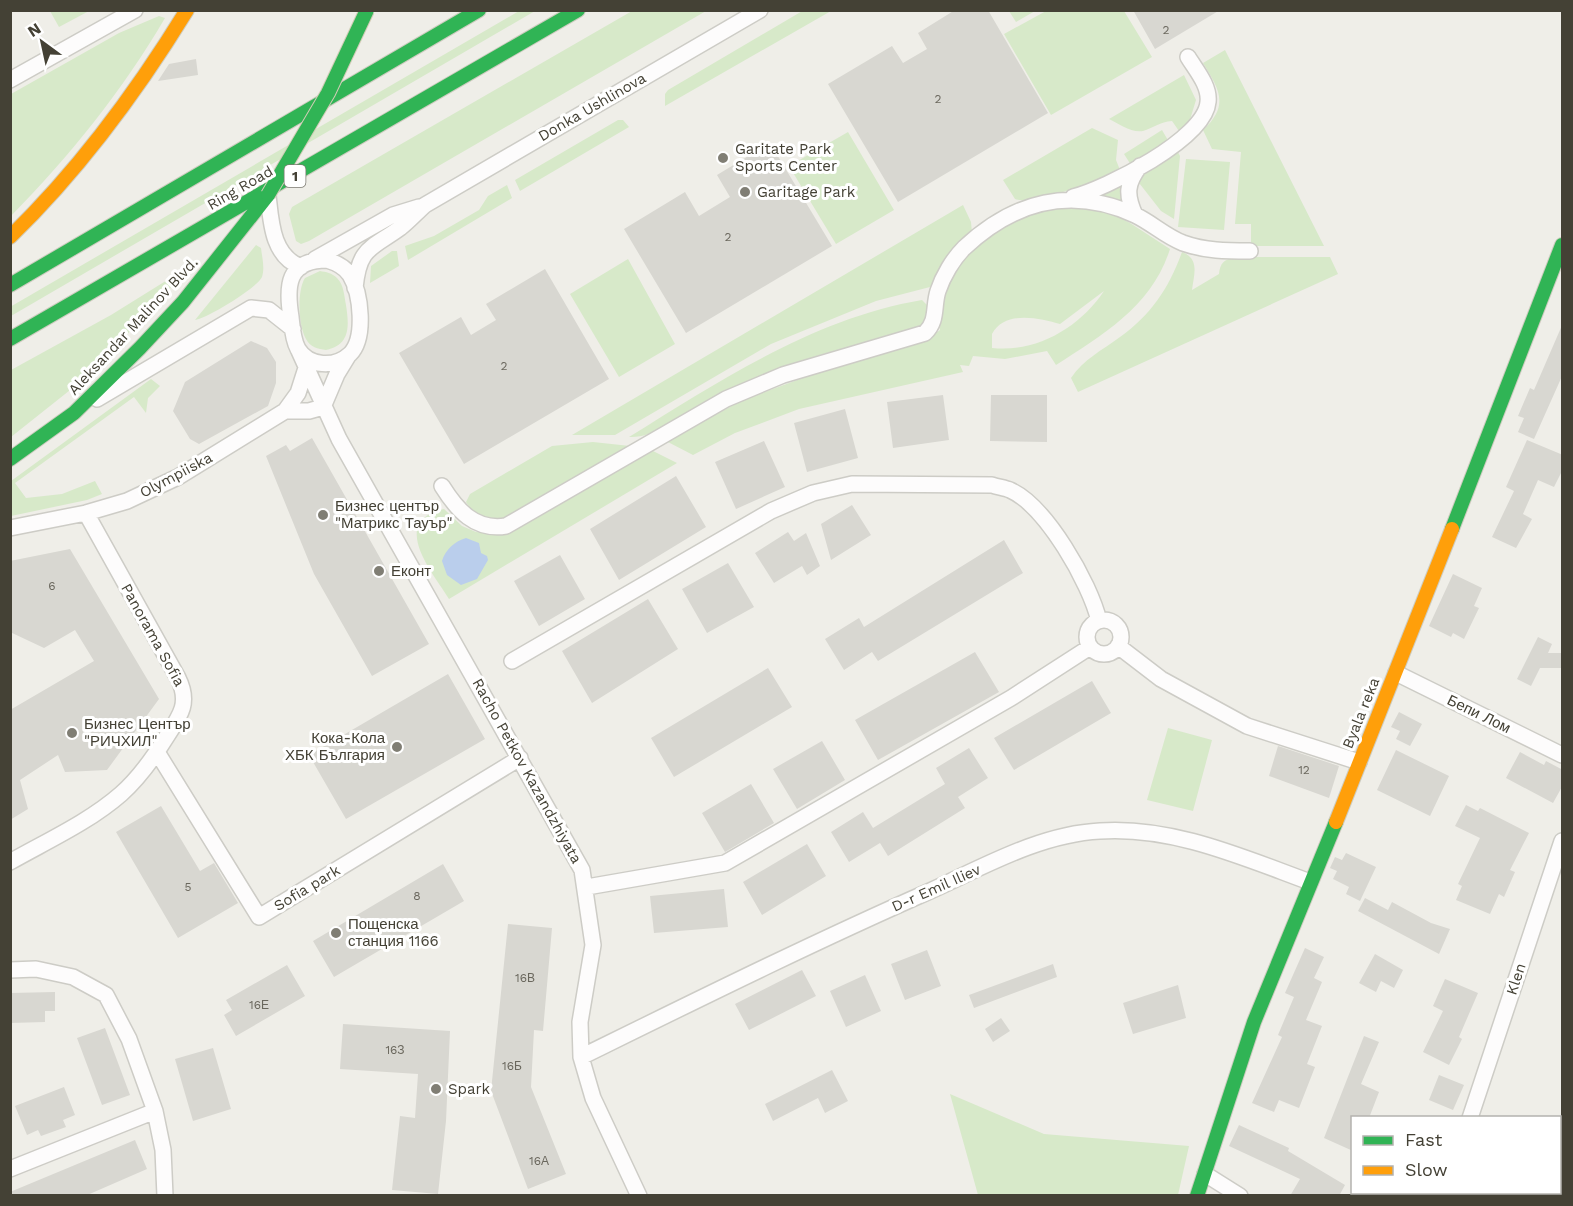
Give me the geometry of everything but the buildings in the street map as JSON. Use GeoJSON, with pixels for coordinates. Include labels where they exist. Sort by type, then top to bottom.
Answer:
{"type":"FeatureCollection","features":[{"type":"Feature","properties":{"kind":"main road"},"geometry":{"type":"LineString","coordinates":[[10,237],[75,169],[119,114],[187,10]]}},
{"type":"Feature","properties":{"kind":"main road","name":"Aleksandar Malinov Blvd."},"geometry":{"type":"LineString","coordinates":[[10,459],[74,413],[183,302],[268,195],[328,93],[367,10]]}},
{"type":"Feature","properties":{"kind":"main road"},"geometry":{"type":"LineString","coordinates":[[10,285],[479,10]]}},
{"type":"Feature","properties":{"kind":"main road","name":"Ring Road"},"geometry":{"type":"LineString","coordinates":[[10,339],[578,10]]}},
{"type":"Feature","properties":{"kind":"main road","name":"Byala reka"},"geometry":{"type":"LineString","coordinates":[[1197,1196],[1254,1022],[1396,673],[1563,245]]}},
{"type":"Feature","properties":{"kind":"street"},"geometry":{"type":"LineString","coordinates":[[10,80],[135,10]]}},
{"type":"Feature","properties":{"kind":"street","name":"Donka Ushlinova"},"geometry":{"type":"LineString","coordinates":[[355,288],[358,265],[366,250],[400,228],[425,205],[760,10]]}},
{"type":"Feature","properties":{"kind":"street"},"geometry":{"type":"LineString","coordinates":[[442,486],[458,510],[474,522],[496,528],[516,521],[623,456],[726,399],[783,375],[925,333],[934,320],[938,291],[962,250],[989,228],[1035,205],[1086,194],[1140,166],[1194,129],[1206,111],[1209,101],[1207,89],[1188,57]]}},
{"type":"Feature","properties":{"kind":"street"},"geometry":{"type":"LineString","coordinates":[[1135,215],[1128,189],[1130,179],[1140,166]]}},
{"type":"Feature","properties":{"kind":"street"},"geometry":{"type":"LineString","coordinates":[[268,195],[271,224],[277,244],[287,259],[307,264],[327,260],[341,265],[349,274],[355,288],[361,331],[358,342],[337,374],[323,407],[309,411],[285,411]]}},
{"type":"Feature","properties":{"kind":"street"},"geometry":{"type":"LineString","coordinates":[[1070,198],[1094,202],[1135,215],[1183,243],[1221,251],[1250,251]]}},
{"type":"Feature","properties":{"kind":"street","name":"Donka Ushlinova"},"geometry":{"type":"LineString","coordinates":[[307,264],[393,215],[425,205]]}},
{"type":"Feature","properties":{"kind":"street"},"geometry":{"type":"LineString","coordinates":[[307,264],[290,279],[287,292],[292,330],[299,351],[319,363],[334,363],[349,355]]}},
{"type":"Feature","properties":{"kind":"street"},"geometry":{"type":"LineString","coordinates":[[74,413],[251,308],[269,310],[292,330]]}},
{"type":"Feature","properties":{"kind":"street","name":"Racho Petkov Kazandzhiyata"},"geometry":{"type":"LineString","coordinates":[[299,351],[323,407],[383,519],[582,870],[593,945],[580,1022],[581,1058],[593,1098],[639,1196]]}},
{"type":"Feature","properties":{"kind":"street","name":"Olympiiska"},"geometry":{"type":"LineString","coordinates":[[10,528],[86,513],[127,501],[178,477],[285,411],[298,393],[306,368]]}},
{"type":"Feature","properties":{"kind":"street"},"geometry":{"type":"LineString","coordinates":[[512,661],[771,511],[813,493],[852,484],[969,485],[1011,490],[1039,513],[1080,571],[1095,601],[1099,621]]}},
{"type":"Feature","properties":{"kind":"street","name":"Panorama Sofia"},"geometry":{"type":"LineString","coordinates":[[10,862],[104,808],[134,782],[157,752],[185,706],[183,688],[86,513]]}},
{"type":"Feature","properties":{"kind":"street"},"geometry":{"type":"LineString","coordinates":[[1099,621],[1112,622],[1117,627],[1120,639],[1118,646],[1108,654],[1101,654],[1090,647],[1087,635],[1089,629],[1099,621]]}},
{"type":"Feature","properties":{"kind":"street"},"geometry":{"type":"LineString","coordinates":[[1118,646],[1161,679],[1247,726],[1359,762]]}},
{"type":"Feature","properties":{"kind":"street"},"geometry":{"type":"LineString","coordinates":[[586,887],[724,862],[1011,698],[1090,647]]}},
{"type":"Feature","properties":{"kind":"street","name":"Бепи Лом"},"geometry":{"type":"LineString","coordinates":[[1396,673],[1563,755]]}},
{"type":"Feature","properties":{"kind":"street","name":"Sofia park"},"geometry":{"type":"LineString","coordinates":[[157,752],[259,917],[520,758]]}},
{"type":"Feature","properties":{"kind":"street","name":"D-r Emil Iliev"},"geometry":{"type":"LineString","coordinates":[[581,1058],[816,942],[1021,851],[1060,838],[1099,831],[1137,831],[1169,836],[1311,882]]}},
{"type":"Feature","properties":{"kind":"street","name":"Klen"},"geometry":{"type":"LineString","coordinates":[[1471,1116],[1563,841]]}},
{"type":"Feature","properties":{"kind":"street"},"geometry":{"type":"LineString","coordinates":[[10,970],[36,969],[72,977],[106,994],[129,1039],[154,1111],[164,1150],[165,1196]]}},
{"type":"Feature","properties":{"kind":"street"},"geometry":{"type":"LineString","coordinates":[[10,1169],[154,1111]]}},
{"type":"Feature","properties":{"kind":"street"},"geometry":{"type":"LineString","coordinates":[[1205,1174],[1240,1196]]}},
{"type":"Feature","properties":{"kind":"green space"},"geometry":{"type":"Polygon","coordinates":[[[804,10],[831,11],[665,106],[665,94],[668,90],[804,10]]]}},
{"type":"Feature","properties":{"kind":"green space"},"geometry":{"type":"Polygon","coordinates":[[[50,11],[89,11],[59,27],[50,11]]]}},
{"type":"Feature","properties":{"kind":"green space"},"geometry":{"type":"Polygon","coordinates":[[[519,11],[535,11],[11,316],[10,307],[519,11]]]}},
{"type":"Feature","properties":{"kind":"green space"},"geometry":{"type":"Polygon","coordinates":[[[632,11],[706,11],[309,241],[301,244],[296,241],[289,214],[292,207],[632,11]]]}},
{"type":"Feature","properties":{"kind":"green space"},"geometry":{"type":"Polygon","coordinates":[[[1009,11],[1035,11],[1016,22],[1009,11]]]}},
{"type":"Feature","properties":{"kind":"green space"},"geometry":{"type":"Polygon","coordinates":[[[1046,11],[1124,11],[1152,57],[1051,115],[1004,34],[1046,11]]]}},
{"type":"Feature","properties":{"kind":"green space"},"geometry":{"type":"Polygon","coordinates":[[[159,16],[165,18],[113,97],[54,170],[11,216],[11,94],[119,33],[159,16]]]}},
{"type":"Feature","properties":{"kind":"green space"},"geometry":{"type":"Polygon","coordinates":[[[1225,50],[1324,246],[1251,246],[1251,224],[1235,224],[1241,152],[1212,149],[1203,130],[1217,113],[1219,97],[1214,81],[1203,63],[1225,50]]]}},
{"type":"Feature","properties":{"kind":"green space"},"geometry":{"type":"Polygon","coordinates":[[[1184,75],[1196,100],[1189,123],[1179,131],[1172,121],[1143,131],[1134,131],[1109,119],[1184,75]]]}},
{"type":"Feature","properties":{"kind":"green space"},"geometry":{"type":"Polygon","coordinates":[[[618,120],[623,120],[629,127],[520,191],[515,180],[618,120]]]}},
{"type":"Feature","properties":{"kind":"green space"},"geometry":{"type":"Polygon","coordinates":[[[1092,128],[1118,140],[1116,160],[1120,170],[1051,196],[1037,199],[1015,199],[1003,180],[1092,128]]]}},
{"type":"Feature","properties":{"kind":"green space"},"geometry":{"type":"Polygon","coordinates":[[[1162,130],[1169,142],[1131,165],[1124,154],[1162,130]]]}},
{"type":"Feature","properties":{"kind":"green space"},"geometry":{"type":"Polygon","coordinates":[[[848,132],[894,210],[836,244],[789,166],[848,132]]]}},
{"type":"Feature","properties":{"kind":"green space"},"geometry":{"type":"Polygon","coordinates":[[[1178,152],[1180,156],[1174,219],[1161,211],[1136,179],[1178,152]]]}},
{"type":"Feature","properties":{"kind":"green space"},"geometry":{"type":"Polygon","coordinates":[[[1186,159],[1230,162],[1224,230],[1178,227],[1186,159]]]}},
{"type":"Feature","properties":{"kind":"green space"},"geometry":{"type":"Polygon","coordinates":[[[1124,182],[1121,193],[1124,204],[1093,196],[1124,182]]]}},
{"type":"Feature","properties":{"kind":"green space"},"geometry":{"type":"Polygon","coordinates":[[[507,185],[512,198],[408,260],[405,246],[434,236],[479,210],[488,196],[507,185]]]}},
{"type":"Feature","properties":{"kind":"green space"},"geometry":{"type":"Polygon","coordinates":[[[963,205],[971,222],[972,233],[951,253],[930,287],[876,301],[771,344],[615,435],[572,435],[963,205]]]}},
{"type":"Feature","properties":{"kind":"green space"},"geometry":{"type":"Polygon","coordinates":[[[1048,206],[1103,209],[1130,223],[1170,249],[1162,269],[1139,303],[1092,342],[1056,365],[1047,351],[1005,359],[973,356],[969,366],[960,365],[963,372],[799,409],[735,433],[693,455],[666,441],[743,400],[827,369],[933,335],[940,330],[939,316],[945,287],[970,249],[992,231],[1048,206]],[[1104,291],[1060,324],[1033,318],[1005,321],[992,334],[992,348],[1009,348],[1041,342],[1070,326],[1094,304],[1104,291]]]}},
{"type":"Feature","properties":{"kind":"green space"},"geometry":{"type":"Polygon","coordinates":[[[256,245],[261,248],[263,266],[262,277],[258,282],[231,302],[195,320],[256,245]]]}},
{"type":"Feature","properties":{"kind":"green space"},"geometry":{"type":"Polygon","coordinates":[[[392,251],[397,251],[399,266],[370,283],[371,266],[392,251]]]}},
{"type":"Feature","properties":{"kind":"green space"},"geometry":{"type":"Polygon","coordinates":[[[1182,252],[1188,255],[1194,263],[1192,290],[1219,274],[1223,262],[1234,257],[1330,257],[1338,274],[1078,392],[1071,378],[1076,371],[1087,360],[1131,329],[1150,310],[1165,289],[1182,252]]]}},
{"type":"Feature","properties":{"kind":"green space"},"geometry":{"type":"Polygon","coordinates":[[[628,259],[675,344],[619,377],[570,294],[628,259]]]}},
{"type":"Feature","properties":{"kind":"green space"},"geometry":{"type":"Polygon","coordinates":[[[193,264],[89,375],[11,437],[11,370],[111,315],[193,264]]]}},
{"type":"Feature","properties":{"kind":"green space"},"geometry":{"type":"Polygon","coordinates":[[[320,271],[333,275],[341,284],[348,320],[344,339],[340,344],[326,350],[314,347],[308,342],[303,333],[300,317],[302,284],[305,278],[320,271]]]}},
{"type":"Feature","properties":{"kind":"green space"},"geometry":{"type":"Polygon","coordinates":[[[922,300],[929,307],[929,317],[921,328],[835,350],[752,379],[699,405],[657,431],[629,437],[733,374],[806,336],[882,309],[922,300]]]}},
{"type":"Feature","properties":{"kind":"green space"},"geometry":{"type":"Polygon","coordinates":[[[151,379],[160,386],[148,398],[146,413],[134,397],[15,483],[26,498],[62,494],[95,481],[102,494],[87,500],[11,516],[11,481],[151,379]]]}},
{"type":"Feature","properties":{"kind":"green space"},"geometry":{"type":"Polygon","coordinates":[[[593,442],[630,446],[505,520],[480,517],[474,514],[466,502],[470,494],[552,446],[593,442]]]}},
{"type":"Feature","properties":{"kind":"green space"},"geometry":{"type":"Polygon","coordinates":[[[651,450],[677,463],[449,599],[419,549],[417,536],[419,524],[427,515],[444,509],[462,526],[476,532],[506,534],[651,450]]]}},
{"type":"Feature","properties":{"kind":"green space"},"geometry":{"type":"Polygon","coordinates":[[[1168,728],[1212,740],[1193,811],[1147,800],[1168,728]]]}},
{"type":"Feature","properties":{"kind":"green space"},"geometry":{"type":"Polygon","coordinates":[[[950,1094],[1044,1134],[1189,1146],[1178,1195],[978,1195],[950,1094]]]}},
{"type":"Feature","properties":{"kind":"water"},"geometry":{"type":"Polygon","coordinates":[[[466,538],[479,543],[481,553],[487,556],[488,560],[477,579],[461,585],[447,575],[442,561],[451,546],[466,538]]]}},
{"type":"Feature","properties":{"kind":"traffic: fast"},"geometry":{"type":"LineString","coordinates":[[268,195],[328,93],[367,10]]}},
{"type":"Feature","properties":{"kind":"traffic: fast"},"geometry":{"type":"LineString","coordinates":[[10,285],[479,10]]}},
{"type":"Feature","properties":{"kind":"traffic: fast"},"geometry":{"type":"LineString","coordinates":[[10,339],[578,10]]}},
{"type":"Feature","properties":{"kind":"traffic: fast"},"geometry":{"type":"LineString","coordinates":[[10,459],[74,413],[140,348],[183,302],[268,195]]}},
{"type":"Feature","properties":{"kind":"traffic: fast"},"geometry":{"type":"LineString","coordinates":[[1452,529],[1562,245]]}},
{"type":"Feature","properties":{"kind":"traffic: fast"},"geometry":{"type":"LineString","coordinates":[[1197,1196],[1254,1022],[1336,822]]}},
{"type":"Feature","properties":{"kind":"traffic: slow"},"geometry":{"type":"LineString","coordinates":[[10,237],[60,185],[106,129],[148,71],[187,10]]}},
{"type":"Feature","properties":{"kind":"traffic: slow"},"geometry":{"type":"LineString","coordinates":[[1336,822],[1452,529]]}},
{"type":"Feature","properties":{"kind":"place","name":"Garitate Park Sports Center"},"geometry":{"type":"Point","coordinates":[723,158]}},
{"type":"Feature","properties":{"kind":"place","name":"Garitage Park"},"geometry":{"type":"Point","coordinates":[745,192]}},
{"type":"Feature","properties":{"kind":"place","name":"Бизнес център \"Матрикс Тауър\""},"geometry":{"type":"Point","coordinates":[323,515]}},
{"type":"Feature","properties":{"kind":"place","name":"Еконт"},"geometry":{"type":"Point","coordinates":[379,571]}},
{"type":"Feature","properties":{"kind":"place","name":"Бизнес Център \"РИЧХИЛ\""},"geometry":{"type":"Point","coordinates":[72,733]}},
{"type":"Feature","properties":{"kind":"place","name":"Кока-Кола ХБК България"},"geometry":{"type":"Point","coordinates":[397,747]}},
{"type":"Feature","properties":{"kind":"place","name":"Пощенска станция 1166"},"geometry":{"type":"Point","coordinates":[336,933]}},
{"type":"Feature","properties":{"kind":"place","name":"Spark"},"geometry":{"type":"Point","coordinates":[436,1089]}}]}
